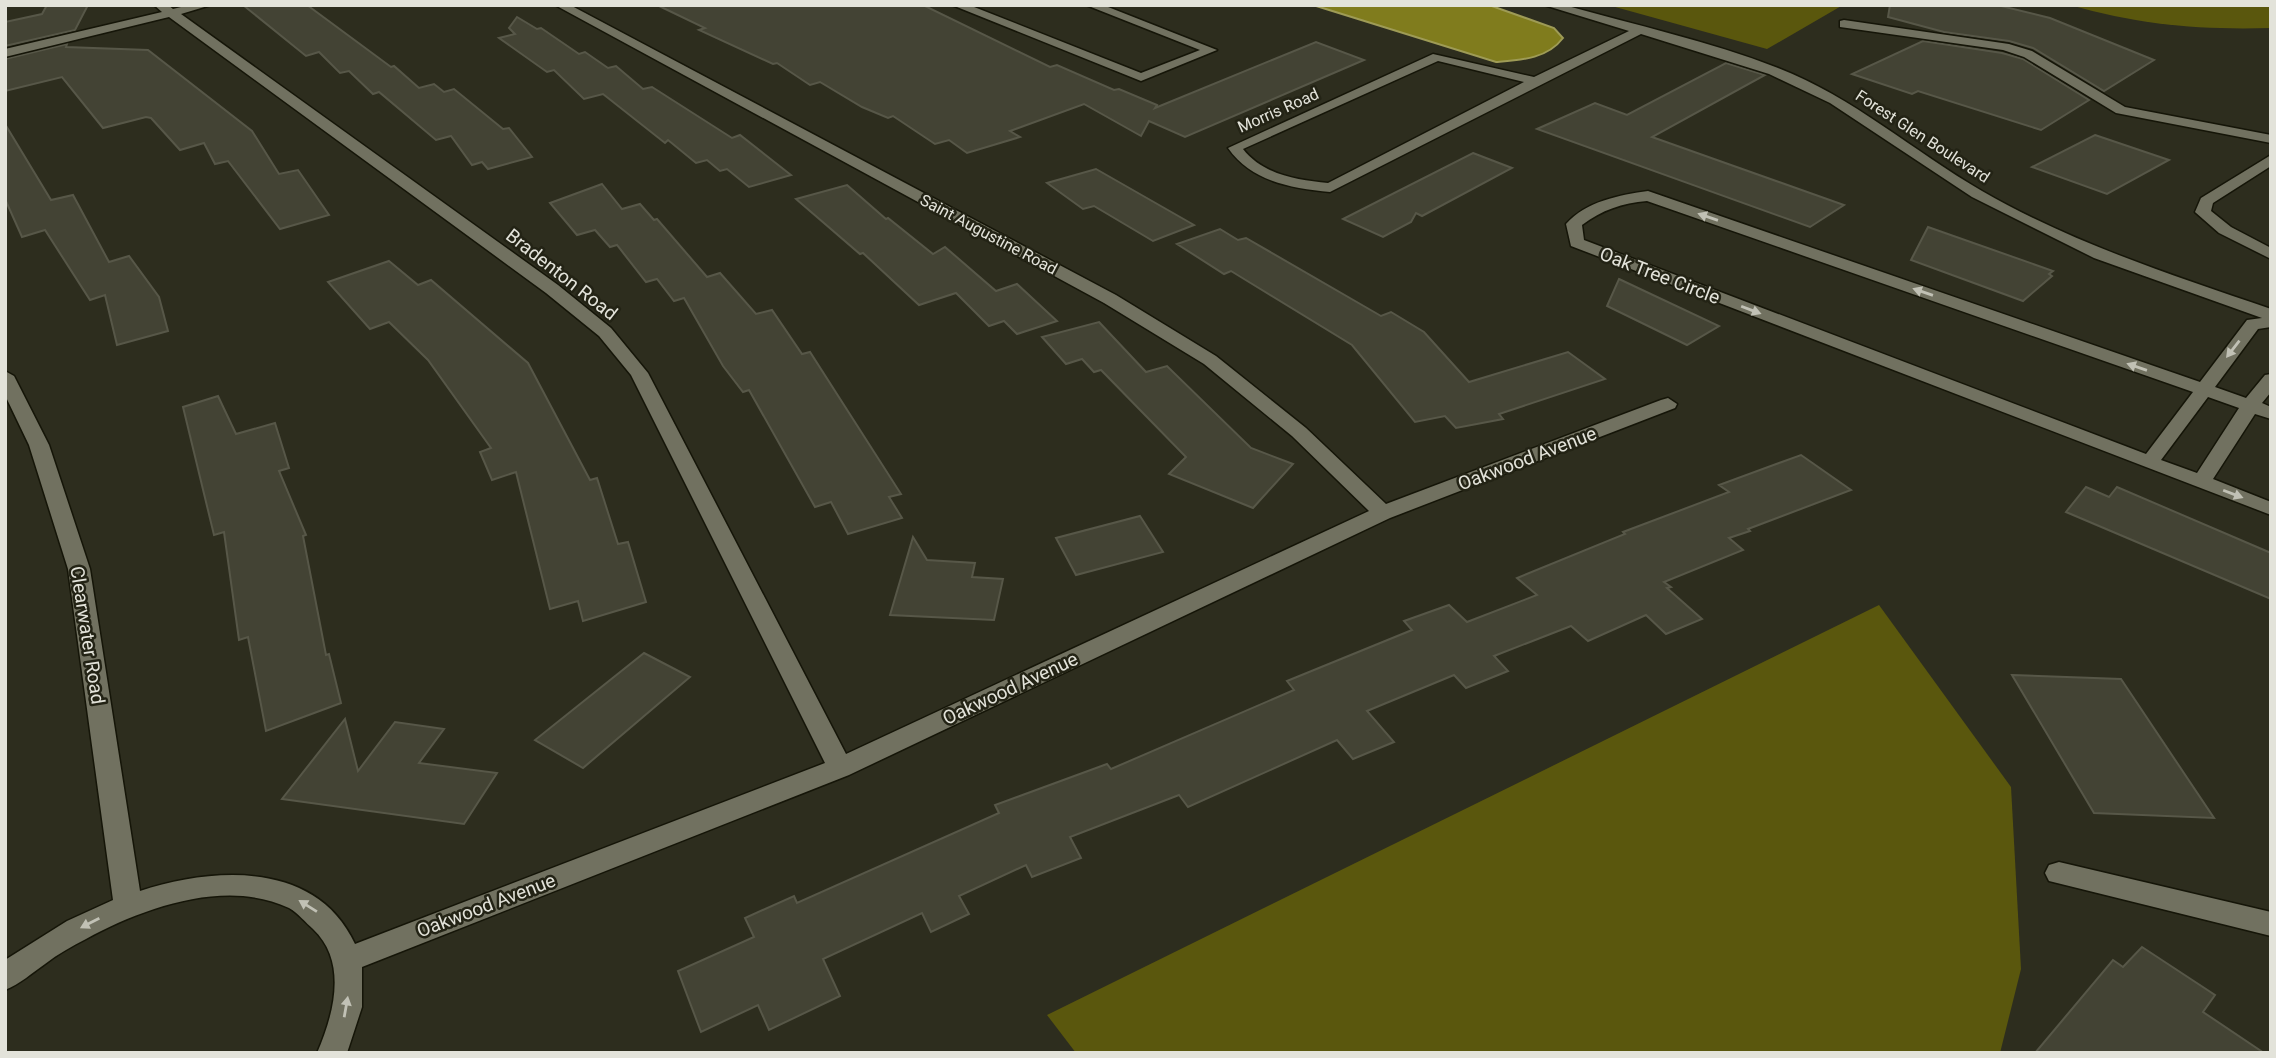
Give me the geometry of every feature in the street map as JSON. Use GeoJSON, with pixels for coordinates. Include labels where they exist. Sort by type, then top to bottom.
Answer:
{"type":"FeatureCollection","features":[{"type":"Feature","properties":{"kind":"street"},"geometry":{"type":"LineString","coordinates":[[5,53],[165,9],[205,5]]}},
{"type":"Feature","properties":{"kind":"street","name":"Saint Augustine Road"},"geometry":{"type":"LineString","coordinates":[[561,5],[1110,299],[1199,353],[1298,432],[1383,513]]}},
{"type":"Feature","properties":{"kind":"street"},"geometry":{"type":"LineString","coordinates":[[958,5],[1141,78],[1211,50],[1091,5]]}},
{"type":"Feature","properties":{"kind":"street","name":"Forest Glen Boulevard"},"geometry":{"type":"LineString","coordinates":[[1550,5],[1712,50],[1774,71],[1835,100],[1977,194],[2100,255],[2271,315]]}},
{"type":"Feature","properties":{"kind":"street","name":"Bradenton Road"},"geometry":{"type":"LineString","coordinates":[[165,9],[552,289],[605,332],[639,373],[840,768]]}},
{"type":"Feature","properties":{"kind":"street"},"geometry":{"type":"LineString","coordinates":[[1844,24],[2005,47],[2028,54],[2120,110],[2271,139]]}},
{"type":"Feature","properties":{"kind":"street","name":"Morris Road"},"geometry":{"type":"LineString","coordinates":[[1536,82],[1437,57],[1235,148],[1242,160],[1271,175],[1302,186],[1330,188],[1640,30]]}},
{"type":"Feature","properties":{"kind":"street"},"geometry":{"type":"LineString","coordinates":[[2271,159],[2206,201],[2203,212],[2225,230],[2271,254]]}},
{"type":"Feature","properties":{"kind":"street","name":"Oak Tree Circle"},"geometry":{"type":"LineString","coordinates":[[2271,413],[1648,196],[1622,199],[1593,209],[1574,224],[1577,243],[2271,509]]}},
{"type":"Feature","properties":{"kind":"street"},"geometry":{"type":"LineString","coordinates":[[2149,463],[2253,324],[2271,322]]}},
{"type":"Feature","properties":{"kind":"street","name":"Clearwater Road"},"geometry":{"type":"LineString","coordinates":[[5,376],[39,445],[79,569],[128,906]]}},
{"type":"Feature","properties":{"kind":"street"},"geometry":{"type":"LineString","coordinates":[[2201,482],[2250,406],[2271,379]]}},
{"type":"Feature","properties":{"kind":"street","name":"Oakwood Avenue"},"geometry":{"type":"LineString","coordinates":[[346,960],[840,768],[1383,513],[1668,404]]}},
{"type":"Feature","properties":{"kind":"street"},"geometry":{"type":"LineString","coordinates":[[2060,873],[2271,924]]}},
{"type":"Feature","properties":{"kind":"street"},"geometry":{"type":"LineString","coordinates":[[5,977],[69,934],[128,906],[170,893],[210,887],[264,888],[294,898],[318,913],[336,934],[346,960],[348,997],[345,1018],[332,1053]]}},
{"type":"Feature","properties":{"kind":"shaded area"},"geometry":{"type":"Polygon","coordinates":[[[1313,5],[1489,5],[1554,28],[1563,38],[1557,45],[1541,54],[1496,62],[1313,5]]]}},
{"type":"Feature","properties":{"kind":"shaded area"},"geometry":{"type":"Polygon","coordinates":[[[1608,5],[1843,5],[1767,49],[1608,5]]]}},
{"type":"Feature","properties":{"kind":"shaded area"},"geometry":{"type":"Polygon","coordinates":[[[2070,5],[2271,5],[2271,28],[2170,25],[2070,5]]]}},
{"type":"Feature","properties":{"kind":"shaded area"},"geometry":{"type":"Polygon","coordinates":[[[1879,605],[2011,787],[2021,969],[2000,1053],[1076,1053],[1047,1015],[1879,605]]]}},
{"type":"Feature","properties":{"kind":"building"},"geometry":{"type":"Polygon","coordinates":[[[47,5],[88,5],[75,30],[5,46],[5,22],[42,14],[47,5]]]}},
{"type":"Feature","properties":{"kind":"building"},"geometry":{"type":"Polygon","coordinates":[[[243,5],[307,5],[391,67],[394,66],[419,88],[434,84],[444,92],[454,89],[503,129],[509,128],[532,157],[488,169],[482,162],[472,165],[451,136],[436,140],[379,92],[373,94],[349,71],[340,73],[319,52],[306,56],[243,5]]]}},
{"type":"Feature","properties":{"kind":"building"},"geometry":{"type":"Polygon","coordinates":[[[657,5],[923,5],[1050,67],[1057,65],[1114,90],[1119,89],[1157,105],[1155,108],[1316,42],[1364,60],[1185,137],[1149,121],[1141,136],[1084,104],[1010,131],[1020,137],[967,153],[949,140],[935,144],[893,116],[888,118],[862,107],[820,82],[810,85],[777,63],[773,64],[699,30],[705,28],[657,5]]]}},
{"type":"Feature","properties":{"kind":"building"},"geometry":{"type":"Polygon","coordinates":[[[1890,5],[1997,5],[2050,18],[2154,60],[2104,91],[2033,48],[2009,41],[1944,32],[1888,17],[1890,5]]]}},
{"type":"Feature","properties":{"kind":"building"},"geometry":{"type":"Polygon","coordinates":[[[517,17],[537,29],[541,28],[579,54],[585,52],[608,68],[616,66],[643,89],[652,87],[732,138],[740,135],[791,175],[749,187],[727,169],[720,171],[707,160],[696,163],[668,140],[665,143],[603,94],[584,99],[554,70],[547,72],[499,38],[515,34],[509,28],[517,17]]]}},
{"type":"Feature","properties":{"kind":"building"},"geometry":{"type":"Polygon","coordinates":[[[1923,41],[2002,53],[2023,59],[2089,100],[2041,130],[1918,91],[1912,94],[1852,74],[1923,41]]]}},
{"type":"Feature","properties":{"kind":"building"},"geometry":{"type":"Polygon","coordinates":[[[67,44],[66,47],[148,50],[252,131],[279,174],[298,170],[329,215],[280,229],[228,161],[215,164],[204,143],[180,150],[151,118],[146,117],[103,128],[62,77],[5,91],[5,59],[67,44]]]}},
{"type":"Feature","properties":{"kind":"building"},"geometry":{"type":"Polygon","coordinates":[[[1726,63],[1765,75],[1652,137],[1844,205],[1810,227],[1537,129],[1595,103],[1627,115],[1726,63]]]}},
{"type":"Feature","properties":{"kind":"building"},"geometry":{"type":"Polygon","coordinates":[[[5,124],[51,200],[73,195],[109,262],[129,256],[159,297],[168,331],[117,345],[105,295],[90,300],[45,230],[22,237],[5,199],[5,124]]]}},
{"type":"Feature","properties":{"kind":"building"},"geometry":{"type":"Polygon","coordinates":[[[2095,135],[2169,160],[2107,194],[2032,167],[2095,135]]]}},
{"type":"Feature","properties":{"kind":"building"},"geometry":{"type":"Polygon","coordinates":[[[1473,153],[1512,168],[1422,216],[1416,213],[1411,222],[1383,237],[1343,219],[1473,153]]]}},
{"type":"Feature","properties":{"kind":"building"},"geometry":{"type":"Polygon","coordinates":[[[1096,169],[1194,225],[1153,241],[1094,206],[1083,209],[1047,183],[1096,169]]]}},
{"type":"Feature","properties":{"kind":"building"},"geometry":{"type":"Polygon","coordinates":[[[602,184],[622,209],[640,204],[654,220],[657,219],[707,277],[720,273],[756,314],[772,310],[802,354],[810,352],[901,494],[889,497],[902,518],[848,534],[831,502],[815,507],[749,390],[743,392],[723,366],[684,298],[674,301],[657,279],[646,282],[617,245],[610,247],[595,230],[577,235],[550,203],[602,184]]]}},
{"type":"Feature","properties":{"kind":"building"},"geometry":{"type":"Polygon","coordinates":[[[847,185],[886,219],[933,254],[945,247],[996,291],[1017,284],[1057,321],[1017,334],[1004,321],[989,326],[956,293],[919,305],[863,253],[860,254],[796,199],[847,185]]]}},
{"type":"Feature","properties":{"kind":"building"},"geometry":{"type":"Polygon","coordinates":[[[1928,227],[2053,271],[2049,274],[2052,276],[2023,301],[1911,260],[1928,227]]]}},
{"type":"Feature","properties":{"kind":"building"},"geometry":{"type":"Polygon","coordinates":[[[1220,229],[1238,240],[1246,238],[1381,316],[1391,312],[1424,332],[1469,382],[1568,352],[1605,379],[1499,414],[1503,419],[1456,428],[1445,416],[1415,422],[1352,345],[1231,271],[1224,274],[1177,244],[1220,229]]]}},
{"type":"Feature","properties":{"kind":"building"},"geometry":{"type":"Polygon","coordinates":[[[389,261],[418,285],[431,280],[528,363],[590,480],[597,478],[618,544],[628,542],[646,602],[583,621],[578,601],[550,609],[516,472],[492,480],[480,452],[491,448],[428,360],[389,322],[370,329],[328,282],[389,261]]]}},
{"type":"Feature","properties":{"kind":"building"},"geometry":{"type":"Polygon","coordinates":[[[1619,279],[1719,326],[1687,345],[1607,306],[1619,279]]]}},
{"type":"Feature","properties":{"kind":"building"},"geometry":{"type":"Polygon","coordinates":[[[1099,322],[1146,372],[1167,366],[1251,448],[1293,464],[1253,508],[1169,474],[1186,457],[1101,370],[1094,372],[1082,359],[1066,364],[1042,337],[1099,322]]]}},
{"type":"Feature","properties":{"kind":"building"},"geometry":{"type":"Polygon","coordinates":[[[218,396],[236,434],[275,423],[289,468],[279,471],[306,535],[303,536],[326,655],[329,654],[341,703],[266,731],[248,637],[239,640],[224,532],[214,535],[183,407],[218,396]]]}},
{"type":"Feature","properties":{"kind":"building"},"geometry":{"type":"Polygon","coordinates":[[[1801,455],[1851,490],[1729,538],[1743,550],[1664,582],[1671,587],[1667,588],[1702,619],[1666,634],[1646,615],[1588,641],[1571,626],[1494,656],[1508,671],[1466,688],[1454,675],[1367,711],[1394,742],[1353,759],[1337,740],[1188,807],[1179,795],[1070,837],[1081,858],[1032,877],[1026,865],[959,896],[969,914],[931,932],[922,913],[823,959],[840,996],[769,1030],[758,1005],[701,1032],[678,971],[754,937],[745,918],[794,896],[797,903],[999,813],[995,805],[1107,764],[1111,769],[1294,690],[1287,681],[1412,630],[1404,621],[1449,605],[1467,622],[1537,595],[1517,578],[1625,534],[1623,532],[1729,492],[1719,485],[1801,455]]]}},
{"type":"Feature","properties":{"kind":"building"},"geometry":{"type":"Polygon","coordinates":[[[2086,487],[2109,497],[2117,487],[2271,553],[2271,599],[2066,512],[2086,487]]]}},
{"type":"Feature","properties":{"kind":"building"},"geometry":{"type":"Polygon","coordinates":[[[1140,516],[1163,552],[1076,575],[1056,538],[1140,516]]]}},
{"type":"Feature","properties":{"kind":"building"},"geometry":{"type":"Polygon","coordinates":[[[913,537],[927,560],[975,563],[972,577],[1003,579],[994,620],[890,615],[913,537]]]}},
{"type":"Feature","properties":{"kind":"building"},"geometry":{"type":"Polygon","coordinates":[[[644,653],[690,677],[583,768],[535,740],[644,653]]]}},
{"type":"Feature","properties":{"kind":"building"},"geometry":{"type":"Polygon","coordinates":[[[2012,675],[2121,679],[2214,818],[2094,813],[2012,675]]]}},
{"type":"Feature","properties":{"kind":"building"},"geometry":{"type":"Polygon","coordinates":[[[345,719],[358,771],[395,722],[444,729],[419,763],[497,773],[464,824],[282,799],[345,719]]]}},
{"type":"Feature","properties":{"kind":"building"},"geometry":{"type":"Polygon","coordinates":[[[2142,947],[2215,995],[2203,1012],[2264,1053],[2035,1053],[2113,960],[2123,967],[2142,947]]]}}]}
